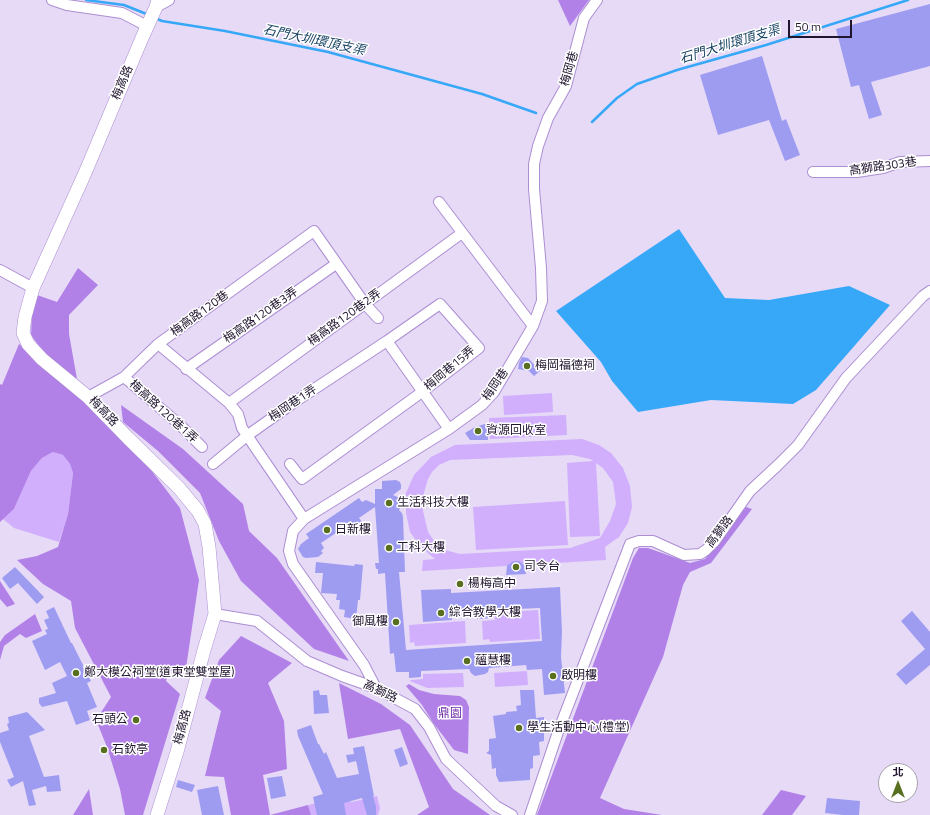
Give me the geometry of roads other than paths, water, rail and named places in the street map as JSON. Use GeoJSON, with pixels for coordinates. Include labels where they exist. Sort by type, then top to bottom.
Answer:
{"type":"FeatureCollection","features":[{"type":"Feature","properties":{"kind":"street"},"geometry":{"type":"LineString","coordinates":[[52,0],[67,5],[122,13],[153,13],[169,0]]}},
{"type":"Feature","properties":{"kind":"street","name":"梅岡巷"},"geometry":{"type":"LineString","coordinates":[[376,688],[364,665],[293,564],[289,551],[293,531],[304,519],[449,429],[482,405],[494,392],[533,326],[542,301],[541,268],[534,189],[534,164],[538,146],[548,118],[566,86],[584,18],[597,0]]}},
{"type":"Feature","properties":{"kind":"street","name":"梅高路"},"geometry":{"type":"LineString","coordinates":[[153,13],[33,288],[25,317],[23,333],[28,344],[42,359],[88,397],[179,488],[198,511],[205,524],[209,547],[215,614],[177,752],[157,815]]}},
{"type":"Feature","properties":{"kind":"street","name":"高獅路303巷"},"geometry":{"type":"LineString","coordinates":[[812,172],[857,172],[883,168],[900,162],[930,161]]}},
{"type":"Feature","properties":{"kind":"street"},"geometry":{"type":"LineString","coordinates":[[439,202],[533,326]]}},
{"type":"Feature","properties":{"kind":"street","name":"梅高路120巷"},"geometry":{"type":"LineString","coordinates":[[88,397],[124,377],[158,344],[314,231],[336,264]]}},
{"type":"Feature","properties":{"kind":"street","name":"梅高路120巷2弄"},"geometry":{"type":"LineString","coordinates":[[229,403],[462,233]]}},
{"type":"Feature","properties":{"kind":"street"},"geometry":{"type":"LineString","coordinates":[[336,264],[365,304],[378,318]]}},
{"type":"Feature","properties":{"kind":"street","name":"梅高路120巷3弄"},"geometry":{"type":"LineString","coordinates":[[186,369],[336,264]]}},
{"type":"Feature","properties":{"kind":"street"},"geometry":{"type":"LineString","coordinates":[[0,270],[33,288]]}},
{"type":"Feature","properties":{"kind":"street","name":"高獅路"},"geometry":{"type":"LineString","coordinates":[[530,815],[558,732],[630,544],[640,541],[653,541],[684,555],[700,554],[706,550],[715,541],[750,491],[798,445],[846,378],[923,296],[930,291]]}},
{"type":"Feature","properties":{"kind":"street","name":"梅岡巷15弄"},"geometry":{"type":"LineString","coordinates":[[290,464],[302,480],[479,348],[440,304],[338,374]]}},
{"type":"Feature","properties":{"kind":"street","name":"梅岡巷15弄"},"geometry":{"type":"LineString","coordinates":[[387,341],[449,429]]}},
{"type":"Feature","properties":{"kind":"street"},"geometry":{"type":"LineString","coordinates":[[158,344],[186,369],[229,403],[238,414],[242,428],[304,519]]}},
{"type":"Feature","properties":{"kind":"street","name":"梅岡巷1弄"},"geometry":{"type":"LineString","coordinates":[[212,464],[248,435],[296,401],[338,374]]}},
{"type":"Feature","properties":{"kind":"street","name":"梅高路120巷1弄"},"geometry":{"type":"LineString","coordinates":[[124,377],[180,425],[202,447]]}},
{"type":"Feature","properties":{"kind":"street","name":"高獅路"},"geometry":{"type":"LineString","coordinates":[[215,614],[258,621],[307,661],[342,676],[376,688],[415,709],[429,727],[446,758],[496,806],[512,815]]}},
{"type":"Feature","properties":{"kind":"water"},"geometry":{"type":"Polygon","coordinates":[[[679,229],[725,298],[769,300],[849,286],[890,305],[816,390],[793,404],[711,400],[638,412],[612,381],[601,362],[556,311],[679,229]]]}},
{"type":"Feature","properties":{"kind":"waterway","name":"石門大圳環頂支渠"},"geometry":{"type":"LineString","coordinates":[[86,0],[124,5],[149,15]]}},
{"type":"Feature","properties":{"kind":"waterway","name":"石門大圳環頂支渠"},"geometry":{"type":"LineString","coordinates":[[592,122],[617,98],[637,84],[677,70],[766,45],[908,0]]}},
{"type":"Feature","properties":{"kind":"waterway","name":"石門大圳環頂支渠"},"geometry":{"type":"LineString","coordinates":[[155,18],[162,21],[225,31],[328,52],[482,94],[536,113]]}},
{"type":"Feature","properties":{"kind":"place","name":"梅岡福德祠"},"geometry":{"type":"Point","coordinates":[527,366]}},
{"type":"Feature","properties":{"kind":"place","name":"資源回收室"},"geometry":{"type":"Point","coordinates":[478,431]}},
{"type":"Feature","properties":{"kind":"place","name":"生活科技大樓"},"geometry":{"type":"Point","coordinates":[389,503]}},
{"type":"Feature","properties":{"kind":"place","name":"日新樓"},"geometry":{"type":"Point","coordinates":[327,530]}},
{"type":"Feature","properties":{"kind":"place","name":"工科大樓"},"geometry":{"type":"Point","coordinates":[389,548]}},
{"type":"Feature","properties":{"kind":"place","name":"司令台"},"geometry":{"type":"Point","coordinates":[516,567]}},
{"type":"Feature","properties":{"kind":"place","name":"楊梅高中"},"geometry":{"type":"Point","coordinates":[460,584]}},
{"type":"Feature","properties":{"kind":"place","name":"綜合教學大樓"},"geometry":{"type":"Point","coordinates":[441,613]}},
{"type":"Feature","properties":{"kind":"place","name":"御風樓"},"geometry":{"type":"Point","coordinates":[396,622]}},
{"type":"Feature","properties":{"kind":"place","name":"蘊慧樓"},"geometry":{"type":"Point","coordinates":[467,661]}},
{"type":"Feature","properties":{"kind":"place","name":"鄭大模公祠堂(道東堂雙堂屋)"},"geometry":{"type":"Point","coordinates":[76,673]}},
{"type":"Feature","properties":{"kind":"place","name":"啟明樓"},"geometry":{"type":"Point","coordinates":[553,676]}},
{"type":"Feature","properties":{"kind":"place","name":"石頭公"},"geometry":{"type":"Point","coordinates":[136,720]}},
{"type":"Feature","properties":{"kind":"place","name":"學生活動中心(禮堂)"},"geometry":{"type":"Point","coordinates":[519,728]}},
{"type":"Feature","properties":{"kind":"place","name":"石欽亭"},"geometry":{"type":"Point","coordinates":[104,750]}},
{"type":"Feature","properties":{"kind":"park label","name":"鼎園"},"geometry":{"type":"Point","coordinates":[450,714]}}]}
